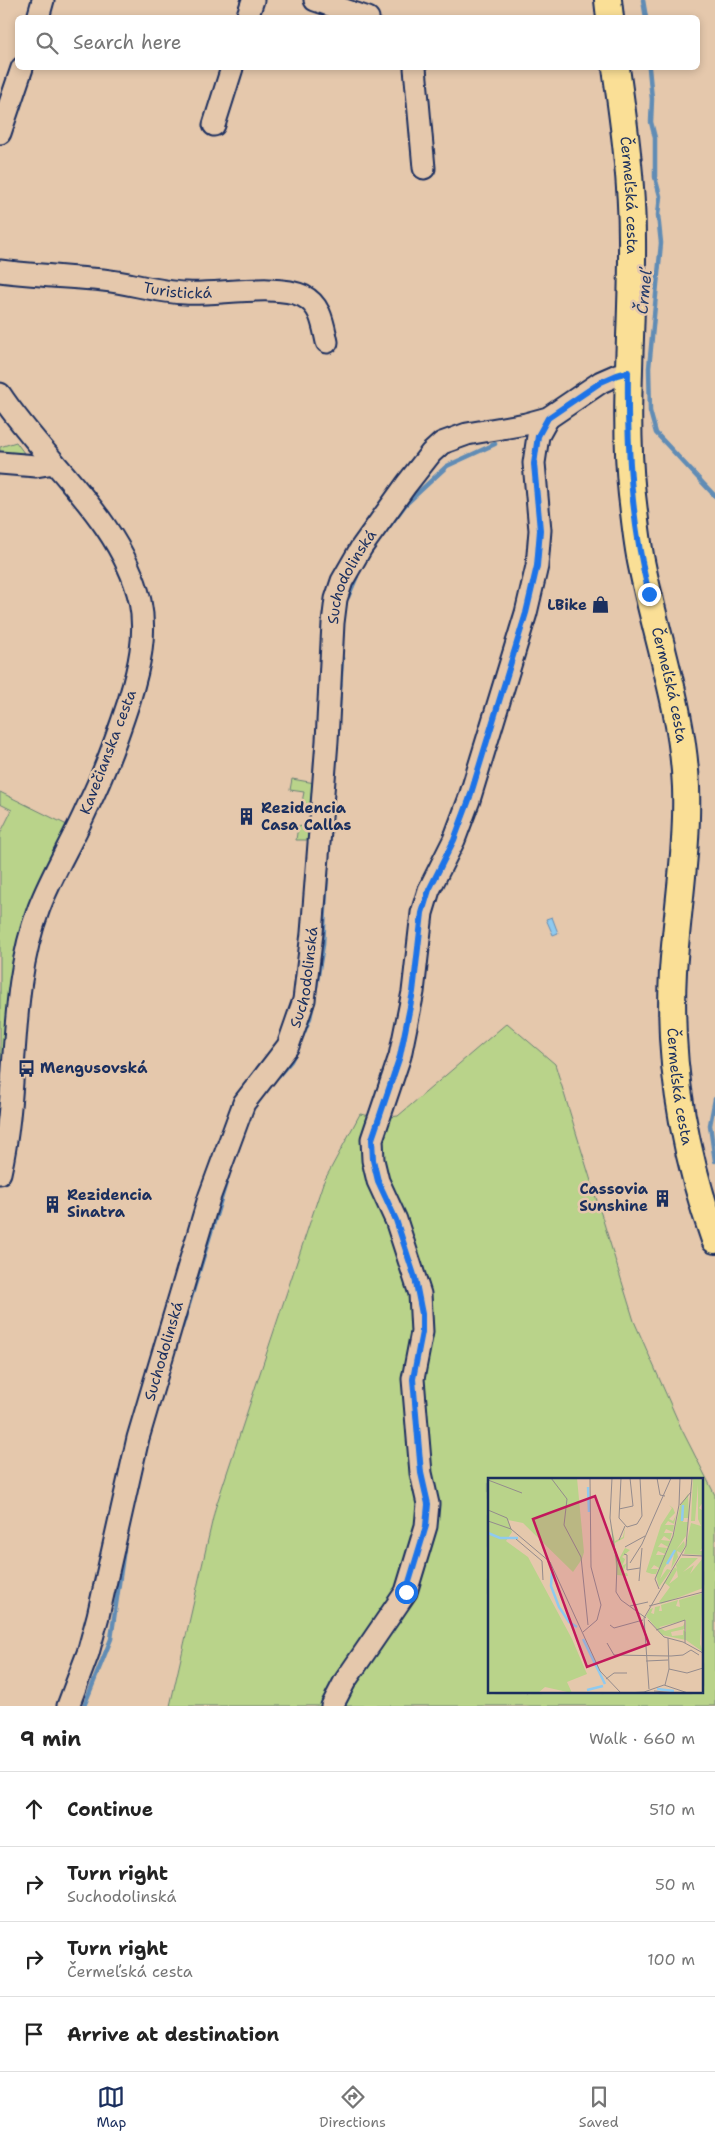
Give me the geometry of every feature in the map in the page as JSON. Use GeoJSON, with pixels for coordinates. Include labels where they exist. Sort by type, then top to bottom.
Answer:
{"type":"FeatureCollection","features":[{"type":"Feature","properties":{"kind":"main road"},"geometry":{"type":"LineString","coordinates":[[608,0],[610,15]]}},
{"type":"Feature","properties":{"kind":"main road","name":"Čermeľská cesta"},"geometry":{"type":"LineString","coordinates":[[616,70],[629,185],[632,236],[628,430],[637,537],[642,567],[680,720],[686,778],[685,857],[677,921],[672,999],[676,1073],[694,1178],[715,1240]]}},
{"type":"Feature","properties":{"kind":"street"},"geometry":{"type":"LineString","coordinates":[[39,15],[43,0]]}},
{"type":"Feature","properties":{"kind":"street"},"geometry":{"type":"LineString","coordinates":[[249,15],[253,0]]}},
{"type":"Feature","properties":{"kind":"street"},"geometry":{"type":"LineString","coordinates":[[315,0],[359,15]]}},
{"type":"Feature","properties":{"kind":"street"},"geometry":{"type":"LineString","coordinates":[[0,133],[21,70]]}},
{"type":"Feature","properties":{"kind":"street"},"geometry":{"type":"LineString","coordinates":[[214,125],[231,70]]}},
{"type":"Feature","properties":{"kind":"street"},"geometry":{"type":"LineString","coordinates":[[415,70],[424,168]]}},
{"type":"Feature","properties":{"kind":"street","name":"Turistická"},"geometry":{"type":"LineString","coordinates":[[0,271],[103,280],[165,292],[260,291],[295,293],[310,301],[316,307],[322,320],[327,342]]}},
{"type":"Feature","properties":{"kind":"street","name":"Suchodolinská"},"geometry":{"type":"LineString","coordinates":[[68,1706],[88,1653],[140,1431],[209,1198],[244,1103],[288,1046],[304,1000],[313,924],[327,741],[333,623],[336,599],[342,581],[361,548],[406,485],[436,448],[451,438],[548,418],[601,382],[628,372]]}},
{"type":"Feature","properties":{"kind":"street","name":"Kavečianska cesta"},"geometry":{"type":"LineString","coordinates":[[0,394],[15,416],[98,516],[123,558],[140,600],[143,620],[136,675],[121,725],[87,809],[39,908],[29,941],[22,974],[12,1102],[0,1173]]}},
{"type":"Feature","properties":{"kind":"street"},"geometry":{"type":"LineString","coordinates":[[332,1706],[345,1681],[406,1592],[426,1526],[428,1504],[421,1473],[413,1379],[422,1332],[420,1294],[396,1220],[378,1181],[373,1160],[372,1139],[400,1056],[413,992],[422,913],[429,890],[454,840],[469,800],[526,613],[537,566],[540,530],[534,464],[538,436],[548,418]]}},
{"type":"Feature","properties":{"kind":"street"},"geometry":{"type":"LineString","coordinates":[[0,463],[36,466],[54,462]]}},
{"type":"Feature","properties":{"kind":"green space"},"geometry":{"type":"Polygon","coordinates":[[[16,442],[24,453],[0,458],[0,447],[16,442]]]}},
{"type":"Feature","properties":{"kind":"green space"},"geometry":{"type":"Polygon","coordinates":[[[292,779],[315,783],[311,806],[301,807],[304,792],[290,790],[292,779]]]}},
{"type":"Feature","properties":{"kind":"green space"},"geometry":{"type":"Polygon","coordinates":[[[0,792],[67,825],[31,909],[0,1110],[0,834],[12,810],[0,804],[0,792]]]}},
{"type":"Feature","properties":{"kind":"green space"},"geometry":{"type":"Polygon","coordinates":[[[298,826],[312,828],[311,838],[308,840],[296,840],[298,826]]]}},
{"type":"Feature","properties":{"kind":"green space"},"geometry":{"type":"Polygon","coordinates":[[[507,1023],[555,1064],[634,1321],[681,1428],[715,1495],[715,1706],[170,1706],[215,1509],[323,1183],[360,1114],[382,1118],[398,1116],[507,1023]]]}},
{"type":"Feature","properties":{"kind":"water"},"geometry":{"type":"Polygon","coordinates":[[[552,917],[558,933],[553,935],[546,919],[552,917]]]}},
{"type":"Feature","properties":{"kind":"waterway","name":"Črmeľ"},"geometry":{"type":"LineString","coordinates":[[643,0],[646,15]]}},
{"type":"Feature","properties":{"kind":"waterway","name":"Črmeľ"},"geometry":{"type":"LineString","coordinates":[[649,70],[652,99],[651,122],[655,138],[655,177],[660,196],[658,215],[661,243],[649,368],[650,411],[656,433],[715,496]]}},
{"type":"Feature","properties":{"kind":"waterway"},"geometry":{"type":"LineString","coordinates":[[382,536],[406,504],[447,466],[495,444]]}},
{"type":"Feature","properties":{"kind":"waterway"},"geometry":{"type":"LineString","coordinates":[[348,597],[357,576]]}},
{"type":"Feature","properties":{"kind":"waterway"},"geometry":{"type":"LineString","coordinates":[[339,706],[342,658]]}},
{"type":"Feature","properties":{"kind":"waterway"},"geometry":{"type":"LineString","coordinates":[[316,987],[323,945],[327,873]]}},
{"type":"Feature","properties":{"kind":"waterway"},"geometry":{"type":"LineString","coordinates":[[302,1037],[310,1018],[313,1004]]}},
{"type":"Feature","properties":{"kind":"waterway"},"geometry":{"type":"LineString","coordinates":[[279,1075],[295,1053]]}},
{"type":"Feature","properties":{"kind":"waterway","name":"Črmeľ"},"geometry":{"type":"LineString","coordinates":[[715,1099],[710,1125],[715,1161]]}},
{"type":"Feature","properties":{"kind":"waterway"},"geometry":{"type":"LineString","coordinates":[[182,1327],[228,1176]]}},
{"type":"Feature","properties":{"kind":"waterway"},"geometry":{"type":"LineString","coordinates":[[84,1706],[111,1639],[124,1549]]}},
{"type":"Feature","properties":{"kind":"place","name":"LBike"},"geometry":{"type":"Point","coordinates":[601,605]}},
{"type":"Feature","properties":{"kind":"place","name":"Rezidencia Casa Callas"},"geometry":{"type":"Point","coordinates":[247,817]}},
{"type":"Feature","properties":{"kind":"place","name":"Mengusovská"},"geometry":{"type":"Point","coordinates":[26,1068]}},
{"type":"Feature","properties":{"kind":"place","name":"Cassovia Sunshine"},"geometry":{"type":"Point","coordinates":[662,1198]}},
{"type":"Feature","properties":{"kind":"place","name":"Rezidencia Sinatra"},"geometry":{"type":"Point","coordinates":[53,1204]}},
{"type":"Feature","properties":{"kind":"route"},"geometry":{"type":"LineString","coordinates":[[406,1592],[426,1526],[428,1504],[421,1473],[413,1379],[422,1332],[422,1314],[420,1294],[396,1220],[378,1181],[373,1160],[372,1139],[400,1056],[413,992],[422,913],[429,890],[454,840],[469,800],[526,613],[537,566],[540,530],[534,464],[538,436],[548,418],[601,382],[628,372],[628,430],[632,492],[637,537],[649,594]]}}]}
